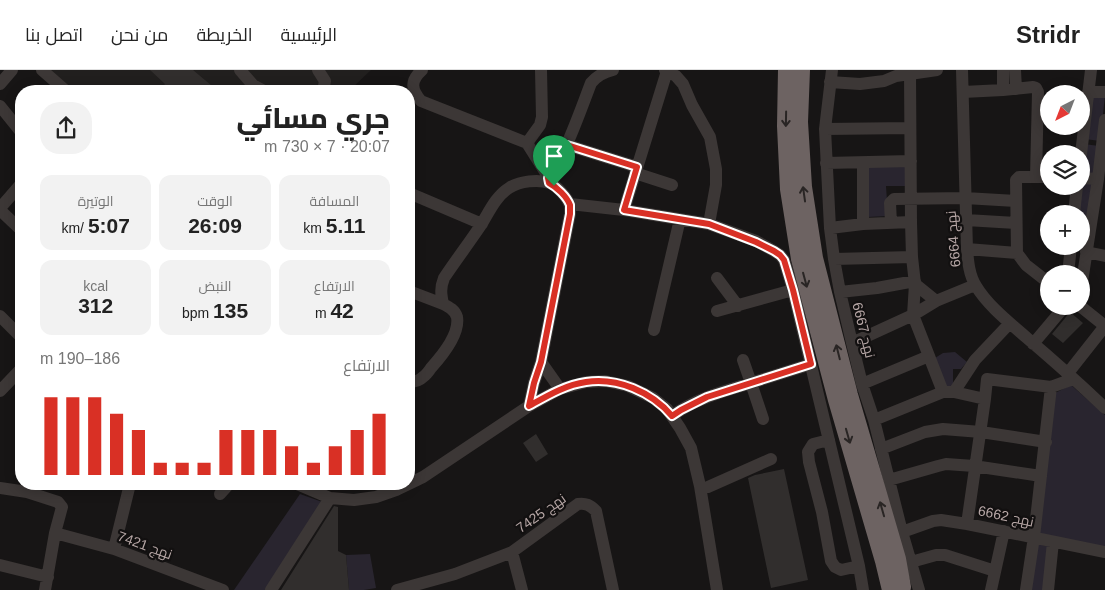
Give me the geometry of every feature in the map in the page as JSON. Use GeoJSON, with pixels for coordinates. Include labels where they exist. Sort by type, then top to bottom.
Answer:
{"type":"FeatureCollection","features":[{"type":"Feature","properties":{"kind":"highway"},"geometry":{"type":"LineString","coordinates":[[787,70],[786,126],[789,189],[800,260],[837,400],[897,561],[911,590]]}},
{"type":"Feature","properties":{"kind":"highway"},"geometry":{"type":"LineString","coordinates":[[801,70],[799,122],[803,187],[814,258],[849,395],[897,561],[902,590]]}},
{"type":"Feature","properties":{"kind":"highway"},"geometry":{"type":"LineString","coordinates":[[885,590],[883,581],[897,561]]}},
{"type":"Feature","properties":{"kind":"highway"},"geometry":{"type":"LineString","coordinates":[[892,590],[897,561]]}},
{"type":"Feature","properties":{"kind":"street"},"geometry":{"type":"LineString","coordinates":[[0,84],[12,70]]}},
{"type":"Feature","properties":{"kind":"street"},"geometry":{"type":"LineString","coordinates":[[42,70],[59,85]]}},
{"type":"Feature","properties":{"kind":"street"},"geometry":{"type":"LineString","coordinates":[[240,70],[253,85]]}},
{"type":"Feature","properties":{"kind":"street"},"geometry":{"type":"LineString","coordinates":[[318,70],[325,81],[324,85]]}},
{"type":"Feature","properties":{"kind":"street"},"geometry":{"type":"LineString","coordinates":[[413,85],[413,82],[422,70]]}},
{"type":"Feature","properties":{"kind":"street"},"geometry":{"type":"LineString","coordinates":[[527,143],[540,125],[542,118],[541,70]]}},
{"type":"Feature","properties":{"kind":"street"},"geometry":{"type":"LineString","coordinates":[[549,180],[567,145],[591,83],[601,74],[613,70]]}},
{"type":"Feature","properties":{"kind":"street"},"geometry":{"type":"LineString","coordinates":[[624,210],[666,70],[676,76],[683,84],[692,105],[710,136],[716,169],[716,185],[709,224]]}},
{"type":"Feature","properties":{"kind":"street"},"geometry":{"type":"LineString","coordinates":[[831,76],[860,84],[884,80],[895,73],[910,74],[937,70]]}},
{"type":"Feature","properties":{"kind":"street","name":"نهج 6664"},"geometry":{"type":"LineString","coordinates":[[962,70],[967,249],[969,268],[975,285],[1010,323],[1105,408]]}},
{"type":"Feature","properties":{"kind":"street"},"geometry":{"type":"LineString","coordinates":[[1003,70],[1009,90]]}},
{"type":"Feature","properties":{"kind":"street"},"geometry":{"type":"LineString","coordinates":[[1009,90],[1015,70]]}},
{"type":"Feature","properties":{"kind":"street"},"geometry":{"type":"LineString","coordinates":[[1089,85],[1091,70]]}},
{"type":"Feature","properties":{"kind":"street"},"geometry":{"type":"LineString","coordinates":[[910,74],[911,222],[915,282],[913,315],[929,356],[948,392]]}},
{"type":"Feature","properties":{"kind":"street","name":"نهج 6667"},"geometry":{"type":"LineString","coordinates":[[831,76],[825,129],[830,228],[834,259],[862,384],[874,420],[902,532],[897,561],[919,590]]}},
{"type":"Feature","properties":{"kind":"street"},"geometry":{"type":"LineString","coordinates":[[964,92],[1036,88],[1038,92],[1040,145]]}},
{"type":"Feature","properties":{"kind":"street"},"geometry":{"type":"LineString","coordinates":[[1090,92],[1105,92]]}},
{"type":"Feature","properties":{"kind":"street"},"geometry":{"type":"LineString","coordinates":[[415,94],[421,101],[527,143],[549,180],[570,204],[568,226],[541,362],[529,406]]}},
{"type":"Feature","properties":{"kind":"street"},"geometry":{"type":"LineString","coordinates":[[2,109],[15,125]]}},
{"type":"Feature","properties":{"kind":"street"},"geometry":{"type":"LineString","coordinates":[[1090,228],[1104,142],[1105,121]]}},
{"type":"Feature","properties":{"kind":"street"},"geometry":{"type":"LineString","coordinates":[[825,129],[910,128]]}},
{"type":"Feature","properties":{"kind":"street"},"geometry":{"type":"LineString","coordinates":[[1082,145],[1083,135]]}},
{"type":"Feature","properties":{"kind":"street"},"geometry":{"type":"LineString","coordinates":[[1082,139],[1104,142]]}},
{"type":"Feature","properties":{"kind":"street"},"geometry":{"type":"LineString","coordinates":[[567,145],[672,185]]}},
{"type":"Feature","properties":{"kind":"street"},"geometry":{"type":"LineString","coordinates":[[826,163],[911,161]]}},
{"type":"Feature","properties":{"kind":"street"},"geometry":{"type":"LineString","coordinates":[[863,163],[863,224]]}},
{"type":"Feature","properties":{"kind":"street"},"geometry":{"type":"LineString","coordinates":[[1040,177],[1019,177],[1016,180],[1017,253],[1026,265],[1040,276]]}},
{"type":"Feature","properties":{"kind":"street"},"geometry":{"type":"LineString","coordinates":[[1090,179],[1098,179]]}},
{"type":"Feature","properties":{"kind":"street"},"geometry":{"type":"LineString","coordinates":[[443,304],[440,293],[444,278],[499,197],[508,189],[518,184],[549,180]]}},
{"type":"Feature","properties":{"kind":"street"},"geometry":{"type":"LineString","coordinates":[[15,191],[0,209],[15,224]]}},
{"type":"Feature","properties":{"kind":"street"},"geometry":{"type":"LineString","coordinates":[[415,196],[482,224]]}},
{"type":"Feature","properties":{"kind":"street"},"geometry":{"type":"LineString","coordinates":[[891,223],[891,202],[894,199],[965,198],[1016,201]]}},
{"type":"Feature","properties":{"kind":"street"},"geometry":{"type":"LineString","coordinates":[[570,204],[624,210],[709,224],[756,242],[774,251],[784,260],[811,364],[864,590]]}},
{"type":"Feature","properties":{"kind":"street"},"geometry":{"type":"LineString","coordinates":[[654,330],[680,219]]}},
{"type":"Feature","properties":{"kind":"street"},"geometry":{"type":"LineString","coordinates":[[966,220],[1016,223]]}},
{"type":"Feature","properties":{"kind":"street"},"geometry":{"type":"LineString","coordinates":[[830,228],[863,224],[911,222]]}},
{"type":"Feature","properties":{"kind":"street"},"geometry":{"type":"LineString","coordinates":[[967,249],[1017,253]]}},
{"type":"Feature","properties":{"kind":"street"},"geometry":{"type":"LineString","coordinates":[[1090,253],[1105,256]]}},
{"type":"Feature","properties":{"kind":"street"},"geometry":{"type":"LineString","coordinates":[[834,259],[912,257]]}},
{"type":"Feature","properties":{"kind":"street"},"geometry":{"type":"LineString","coordinates":[[716,278],[738,306]]}},
{"type":"Feature","properties":{"kind":"street"},"geometry":{"type":"LineString","coordinates":[[840,292],[915,282]]}},
{"type":"Feature","properties":{"kind":"street"},"geometry":{"type":"LineString","coordinates":[[915,282],[936,301]]}},
{"type":"Feature","properties":{"kind":"street"},"geometry":{"type":"LineString","coordinates":[[852,343],[913,315],[936,301],[975,285]]}},
{"type":"Feature","properties":{"kind":"street"},"geometry":{"type":"LineString","coordinates":[[716,312],[793,290]]}},
{"type":"Feature","properties":{"kind":"street"},"geometry":{"type":"LineString","coordinates":[[415,293],[454,310],[457,319],[456,330],[446,351],[424,377],[415,382]]}},
{"type":"Feature","properties":{"kind":"street"},"geometry":{"type":"LineString","coordinates":[[987,379],[1052,387],[1070,376],[1105,326],[1090,314]]}},
{"type":"Feature","properties":{"kind":"street"},"geometry":{"type":"LineString","coordinates":[[1034,344],[1058,315]]}},
{"type":"Feature","properties":{"kind":"street"},"geometry":{"type":"LineString","coordinates":[[0,316],[15,331]]}},
{"type":"Feature","properties":{"kind":"street"},"geometry":{"type":"LineString","coordinates":[[874,420],[948,392],[1010,323]]}},
{"type":"Feature","properties":{"kind":"street"},"geometry":{"type":"LineString","coordinates":[[862,384],[929,356]]}},
{"type":"Feature","properties":{"kind":"street"},"geometry":{"type":"LineString","coordinates":[[743,360],[763,419]]}},
{"type":"Feature","properties":{"kind":"street"},"geometry":{"type":"LineString","coordinates":[[967,524],[987,379],[975,360]]}},
{"type":"Feature","properties":{"kind":"street"},"geometry":{"type":"LineString","coordinates":[[541,362],[560,389]]}},
{"type":"Feature","properties":{"kind":"street"},"geometry":{"type":"LineString","coordinates":[[672,416],[707,397],[811,364]]}},
{"type":"Feature","properties":{"kind":"street"},"geometry":{"type":"LineString","coordinates":[[0,391],[15,375]]}},
{"type":"Feature","properties":{"kind":"street"},"geometry":{"type":"LineString","coordinates":[[415,481],[529,406],[560,389],[586,382],[605,381],[628,386],[653,398],[667,409],[692,448],[717,590]]}},
{"type":"Feature","properties":{"kind":"street"},"geometry":{"type":"LineString","coordinates":[[1026,590],[1052,387]]}},
{"type":"Feature","properties":{"kind":"street"},"geometry":{"type":"LineString","coordinates":[[948,392],[985,399]]}},
{"type":"Feature","properties":{"kind":"street"},"geometry":{"type":"LineString","coordinates":[[881,449],[925,432],[943,429],[981,432],[1046,442]]}},
{"type":"Feature","properties":{"kind":"street"},"geometry":{"type":"LineString","coordinates":[[829,440],[813,444],[808,452],[831,561],[835,567],[841,570],[859,566]]}},
{"type":"Feature","properties":{"kind":"street"},"geometry":{"type":"LineString","coordinates":[[708,487],[771,460]]}},
{"type":"Feature","properties":{"kind":"street"},"geometry":{"type":"LineString","coordinates":[[888,480],[946,464],[1042,476]]}},
{"type":"Feature","properties":{"kind":"street"},"geometry":{"type":"LineString","coordinates":[[0,488],[15,488]]}},
{"type":"Feature","properties":{"kind":"street"},"geometry":{"type":"LineString","coordinates":[[32,490],[58,502],[62,507],[55,533],[45,590]]}},
{"type":"Feature","properties":{"kind":"street"},"geometry":{"type":"LineString","coordinates":[[114,549],[129,490]]}},
{"type":"Feature","properties":{"kind":"street"},"geometry":{"type":"LineString","coordinates":[[220,494],[224,490]]}},
{"type":"Feature","properties":{"kind":"street"},"geometry":{"type":"LineString","coordinates":[[311,490],[330,498],[354,500],[376,497],[396,490]]}},
{"type":"Feature","properties":{"kind":"street"},"geometry":{"type":"LineString","coordinates":[[271,590],[330,498]]}},
{"type":"Feature","properties":{"kind":"street","name":"نهج 7425"},"geometry":{"type":"LineString","coordinates":[[512,552],[578,504],[585,503],[596,511],[613,590]]}},
{"type":"Feature","properties":{"kind":"street","name":"نهج 6662"},"geometry":{"type":"LineString","coordinates":[[902,532],[941,520],[1105,552]]}},
{"type":"Feature","properties":{"kind":"street"},"geometry":{"type":"LineString","coordinates":[[991,590],[1004,531]]}},
{"type":"Feature","properties":{"kind":"street","name":"نهج 7421"},"geometry":{"type":"LineString","coordinates":[[55,533],[114,549],[223,590]]}},
{"type":"Feature","properties":{"kind":"street"},"geometry":{"type":"LineString","coordinates":[[1048,590],[1053,542]]}},
{"type":"Feature","properties":{"kind":"street"},"geometry":{"type":"LineString","coordinates":[[397,590],[456,574],[512,552],[522,590]]}},
{"type":"Feature","properties":{"kind":"street"},"geometry":{"type":"LineString","coordinates":[[897,561],[945,555],[995,571]]}},
{"type":"Feature","properties":{"kind":"street"},"geometry":{"type":"LineString","coordinates":[[0,565],[48,577]]}},
{"type":"Feature","properties":{"kind":"shaded area"},"geometry":{"type":"Polygon","coordinates":[[[48,70],[371,70],[355,85],[64,85],[48,70]]]}},
{"type":"Feature","properties":{"kind":"shaded area"},"geometry":{"type":"Polygon","coordinates":[[[1091,95],[1105,96],[1100,141],[1085,139],[1086,135],[1090,135],[1091,95]]]}},
{"type":"Feature","properties":{"kind":"shaded area"},"geometry":{"type":"Polygon","coordinates":[[[1084,144],[1099,146],[1095,177],[1090,177],[1090,145],[1084,144]]]}},
{"type":"Feature","properties":{"kind":"shaded area"},"geometry":{"type":"Polygon","coordinates":[[[906,165],[906,186],[886,186],[888,216],[868,217],[868,167],[906,165]]]}},
{"type":"Feature","properties":{"kind":"shaded area"},"geometry":{"type":"Polygon","coordinates":[[[1090,181],[1095,181],[1090,208],[1090,205],[1077,205],[1079,195],[1090,195],[1090,181]]]}},
{"type":"Feature","properties":{"kind":"shaded area"},"geometry":{"type":"Polygon","coordinates":[[[955,352],[967,362],[961,369],[953,369],[953,388],[946,387],[935,358],[943,353],[955,352]]]}},
{"type":"Feature","properties":{"kind":"shaded area"},"geometry":{"type":"Polygon","coordinates":[[[1071,385],[1105,415],[1105,549],[1038,535],[1055,393],[1071,385]]]}},
{"type":"Feature","properties":{"kind":"shaded area"},"geometry":{"type":"Polygon","coordinates":[[[300,494],[328,504],[272,590],[234,590],[300,494]]]}},
{"type":"Feature","properties":{"kind":"shaded area"},"geometry":{"type":"Polygon","coordinates":[[[1035,544],[1049,546],[1043,590],[1029,590],[1035,544]]]}},
{"type":"Feature","properties":{"kind":"shaded area"},"geometry":{"type":"Polygon","coordinates":[[[370,554],[376,588],[349,590],[346,555],[370,554]]]}},
{"type":"Feature","properties":{"kind":"building"},"geometry":{"type":"Polygon","coordinates":[[[150,70],[193,70],[211,85],[164,85],[150,70]]]}},
{"type":"Feature","properties":{"kind":"building"},"geometry":{"type":"Polygon","coordinates":[[[1068,315],[1074,315],[1083,323],[1063,343],[1052,334],[1068,315]]]}},
{"type":"Feature","properties":{"kind":"building"},"geometry":{"type":"Polygon","coordinates":[[[536,434],[548,454],[536,462],[523,443],[536,434]]]}},
{"type":"Feature","properties":{"kind":"building"},"geometry":{"type":"Polygon","coordinates":[[[784,469],[808,580],[771,588],[748,478],[784,469]]]}},
{"type":"Feature","properties":{"kind":"building"},"geometry":{"type":"Polygon","coordinates":[[[334,506],[338,507],[338,551],[346,555],[349,590],[281,590],[334,506]]]}},
{"type":"Feature","properties":{"kind":"route"},"geometry":{"type":"LineString","coordinates":[[567,145],[637,167],[624,210],[709,224],[756,242],[780,255],[784,260],[793,290],[811,364],[707,397],[672,416],[667,409],[653,398],[628,386],[605,381],[586,382],[560,389],[529,406],[541,362],[570,214],[570,204],[554,186],[549,183],[548,178],[567,145]]}}]}
